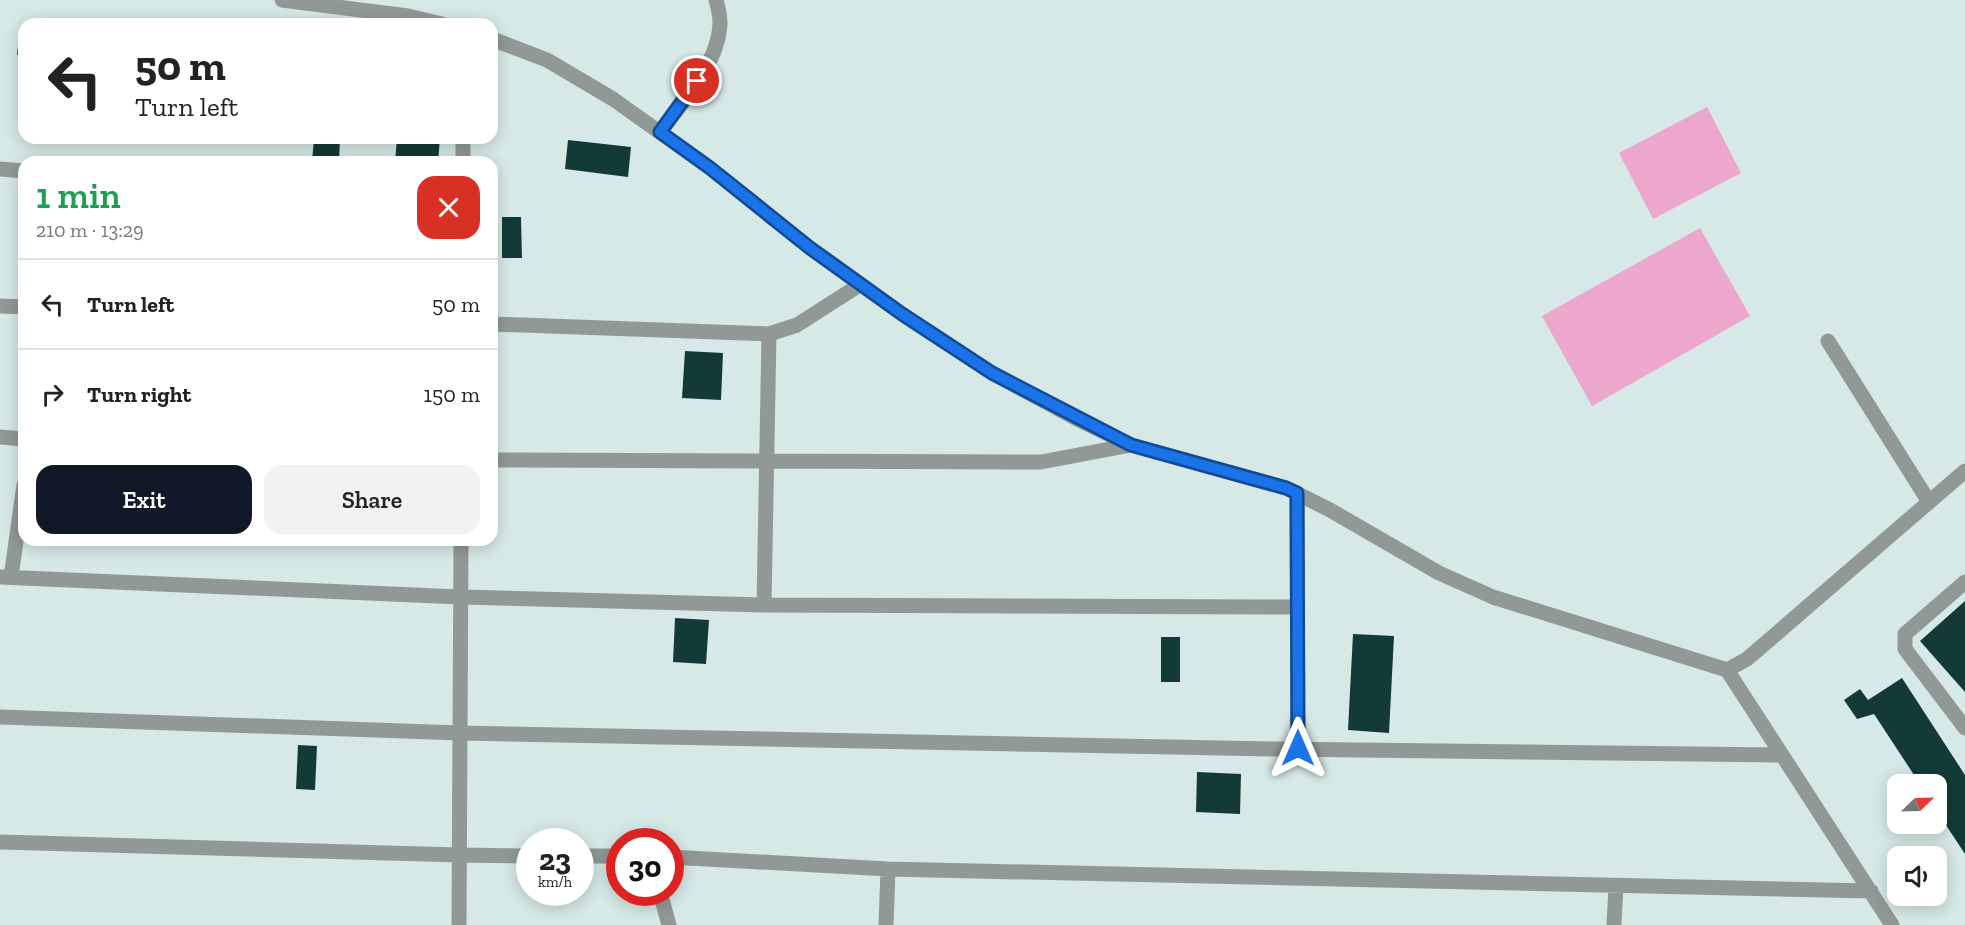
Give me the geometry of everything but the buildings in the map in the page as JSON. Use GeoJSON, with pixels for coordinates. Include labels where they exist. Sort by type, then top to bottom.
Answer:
{"type":"FeatureCollection","features":[{"type":"Feature","properties":{"kind":"street"},"geometry":{"type":"LineString","coordinates":[[282,0],[390,6],[416,18]]}},
{"type":"Feature","properties":{"kind":"street"},"geometry":{"type":"LineString","coordinates":[[660,132],[710,63],[718,39],[720,21],[716,0]]}},
{"type":"Feature","properties":{"kind":"street"},"geometry":{"type":"LineString","coordinates":[[498,41],[548,60],[613,99],[902,314],[992,373],[1131,445],[1286,488],[1330,510],[1439,573],[1493,597],[1727,670],[1892,925]]}},
{"type":"Feature","properties":{"kind":"street"},"geometry":{"type":"LineString","coordinates":[[0,170],[18,171]]}},
{"type":"Feature","properties":{"kind":"street"},"geometry":{"type":"LineString","coordinates":[[498,324],[769,334],[797,325],[861,284]]}},
{"type":"Feature","properties":{"kind":"street"},"geometry":{"type":"LineString","coordinates":[[0,306],[18,307]]}},
{"type":"Feature","properties":{"kind":"street"},"geometry":{"type":"LineString","coordinates":[[764,604],[769,334]]}},
{"type":"Feature","properties":{"kind":"street"},"geometry":{"type":"LineString","coordinates":[[1828,341],[1929,502]]}},
{"type":"Feature","properties":{"kind":"street"},"geometry":{"type":"LineString","coordinates":[[0,437],[18,438]]}},
{"type":"Feature","properties":{"kind":"street"},"geometry":{"type":"LineString","coordinates":[[498,460],[1041,462],[1131,445]]}},
{"type":"Feature","properties":{"kind":"street"},"geometry":{"type":"LineString","coordinates":[[1727,670],[1747,659],[1965,471]]}},
{"type":"Feature","properties":{"kind":"street"},"geometry":{"type":"LineString","coordinates":[[1297,493],[1298,748]]}},
{"type":"Feature","properties":{"kind":"street"},"geometry":{"type":"LineString","coordinates":[[18,514],[5,577],[460,597],[764,604],[1297,607]]}},
{"type":"Feature","properties":{"kind":"street"},"geometry":{"type":"LineString","coordinates":[[459,925],[461,546]]}},
{"type":"Feature","properties":{"kind":"street"},"geometry":{"type":"LineString","coordinates":[[1965,582],[1905,634],[1905,649],[1965,728]]}},
{"type":"Feature","properties":{"kind":"street"},"geometry":{"type":"LineString","coordinates":[[0,717],[460,734],[1780,755]]}},
{"type":"Feature","properties":{"kind":"street"},"geometry":{"type":"LineString","coordinates":[[0,842],[516,856]]}},
{"type":"Feature","properties":{"kind":"street"},"geometry":{"type":"LineString","coordinates":[[684,858],[888,869],[1871,891]]}},
{"type":"Feature","properties":{"kind":"street"},"geometry":{"type":"LineString","coordinates":[[886,925],[888,869]]}},
{"type":"Feature","properties":{"kind":"street"},"geometry":{"type":"LineString","coordinates":[[1614,925],[1616,886]]}},
{"type":"Feature","properties":{"kind":"street"},"geometry":{"type":"LineString","coordinates":[[664,906],[669,925]]}},
{"type":"Feature","properties":{"kind":"shaded area"},"geometry":{"type":"Polygon","coordinates":[[[1707,107],[1741,173],[1653,219],[1619,153],[1707,107]]]}},
{"type":"Feature","properties":{"kind":"shaded area"},"geometry":{"type":"Polygon","coordinates":[[[1700,228],[1750,316],[1592,406],[1542,316],[1700,228]]]}},
{"type":"Feature","properties":{"kind":"route"},"geometry":{"type":"LineString","coordinates":[[697,81],[660,132],[710,168],[810,248],[902,314],[992,373],[1131,445],[1297,493],[1298,748]]}}]}
